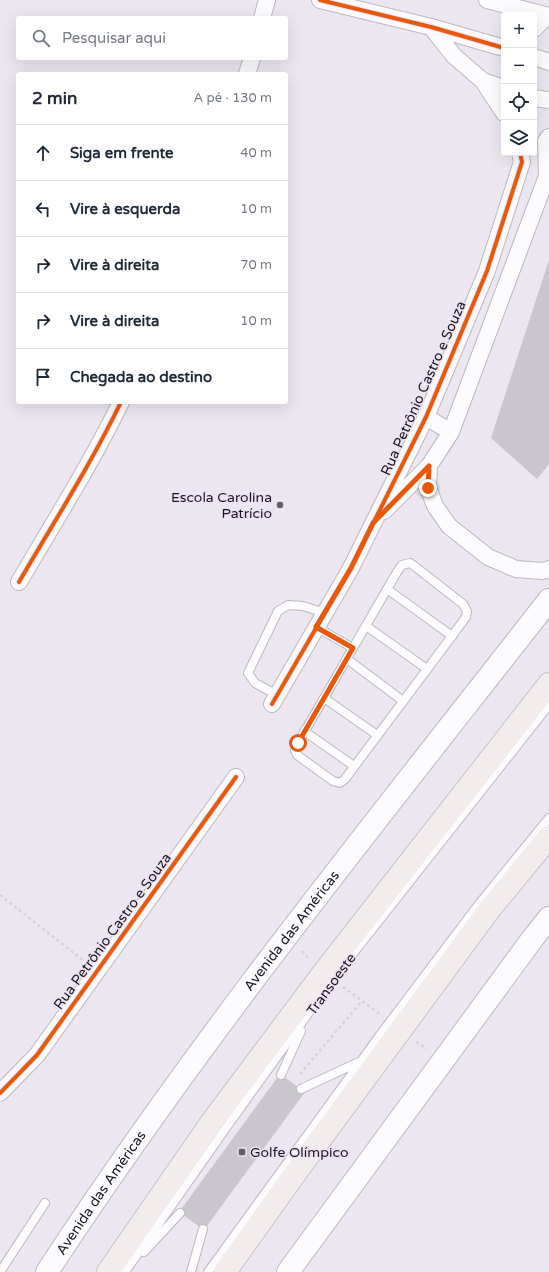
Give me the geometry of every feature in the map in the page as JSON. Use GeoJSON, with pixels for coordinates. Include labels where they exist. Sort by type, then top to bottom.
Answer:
{"type":"FeatureCollection","features":[{"type":"Feature","properties":{"kind":"highway"},"geometry":{"type":"LineString","coordinates":[[524,716],[549,671]]}},
{"type":"Feature","properties":{"kind":"highway"},"geometry":{"type":"LineString","coordinates":[[108,1272],[211,1123],[324,972],[549,684]]}},
{"type":"Feature","properties":{"kind":"highway"},"geometry":{"type":"LineString","coordinates":[[225,1272],[298,1169],[485,916],[549,837]]}},
{"type":"Feature","properties":{"kind":"main road","name":"Avenida das Américas"},"geometry":{"type":"LineString","coordinates":[[47,1272],[175,1086],[289,933],[549,600]]}},
{"type":"Feature","properties":{"kind":"main road"},"geometry":{"type":"LineString","coordinates":[[288,1272],[549,918]]}},
{"type":"Feature","properties":{"kind":"street"},"geometry":{"type":"LineString","coordinates":[[263,16],[267,0]]}},
{"type":"Feature","properties":{"kind":"street"},"geometry":{"type":"LineString","coordinates":[[320,0],[431,27],[501,47]]}},
{"type":"Feature","properties":{"kind":"street"},"geometry":{"type":"LineString","coordinates":[[487,0],[548,16]]}},
{"type":"Feature","properties":{"kind":"street"},"geometry":{"type":"LineString","coordinates":[[537,27],[548,16]]}},
{"type":"Feature","properties":{"kind":"street"},"geometry":{"type":"LineString","coordinates":[[431,27],[454,56],[483,81],[501,108]]}},
{"type":"Feature","properties":{"kind":"street"},"geometry":{"type":"LineString","coordinates":[[537,58],[549,62]]}},
{"type":"Feature","properties":{"kind":"street"},"geometry":{"type":"LineString","coordinates":[[248,72],[251,60]]}},
{"type":"Feature","properties":{"kind":"street"},"geometry":{"type":"LineString","coordinates":[[483,81],[501,87]]}},
{"type":"Feature","properties":{"kind":"street"},"geometry":{"type":"LineString","coordinates":[[537,98],[549,100]]}},
{"type":"Feature","properties":{"kind":"street","name":"Rua Petrônio Castro e Souza"},"geometry":{"type":"LineString","coordinates":[[373,523],[429,466],[451,432],[547,176],[543,138]]}},
{"type":"Feature","properties":{"kind":"street","name":"Rua Petrônio Castro e Souza"},"geometry":{"type":"LineString","coordinates":[[274,700],[351,568],[426,417],[487,271],[522,162],[521,156]]}},
{"type":"Feature","properties":{"kind":"street"},"geometry":{"type":"LineString","coordinates":[[19,582],[65,505],[120,404]]}},
{"type":"Feature","properties":{"kind":"street"},"geometry":{"type":"LineString","coordinates":[[426,417],[451,432]]}},
{"type":"Feature","properties":{"kind":"street"},"geometry":{"type":"LineString","coordinates":[[429,466],[428,488],[435,506],[449,526],[488,557],[516,569],[542,571],[549,569]]}},
{"type":"Feature","properties":{"kind":"street","name":"Rua Petrônio Castro e Souza"},"geometry":{"type":"LineString","coordinates":[[0,1092],[36,1055],[236,777]]}},
{"type":"Feature","properties":{"kind":"lane"},"geometry":{"type":"LineString","coordinates":[[410,563],[463,604],[467,611],[466,617],[345,779],[340,783],[333,781],[297,755],[295,750],[304,731],[387,589],[402,565],[410,563]]}},
{"type":"Feature","properties":{"kind":"lane"},"geometry":{"type":"LineString","coordinates":[[387,589],[452,636]]}},
{"type":"Feature","properties":{"kind":"lane"},"geometry":{"type":"LineString","coordinates":[[274,700],[255,683],[248,673],[278,610],[288,605],[304,606],[324,613]]}},
{"type":"Feature","properties":{"kind":"lane"},"geometry":{"type":"LineString","coordinates":[[366,626],[427,669]]}},
{"type":"Feature","properties":{"kind":"lane"},"geometry":{"type":"LineString","coordinates":[[316,627],[353,648]]}},
{"type":"Feature","properties":{"kind":"lane"},"geometry":{"type":"LineString","coordinates":[[347,659],[403,701]]}},
{"type":"Feature","properties":{"kind":"lane"},"geometry":{"type":"LineString","coordinates":[[324,698],[377,735]]}},
{"type":"Feature","properties":{"kind":"lane","name":"Transoeste"},"geometry":{"type":"LineString","coordinates":[[126,1272],[226,1128],[333,979],[549,706]]}},
{"type":"Feature","properties":{"kind":"lane"},"geometry":{"type":"LineString","coordinates":[[304,731],[354,766]]}},
{"type":"Feature","properties":{"kind":"lane"},"geometry":{"type":"LineString","coordinates":[[208,1272],[360,1062],[479,904],[549,818]]}},
{"type":"Feature","properties":{"kind":"lane"},"geometry":{"type":"LineString","coordinates":[[281,1075],[309,1014]]}},
{"type":"Feature","properties":{"kind":"lane"},"geometry":{"type":"LineString","coordinates":[[302,1090],[360,1062]]}},
{"type":"Feature","properties":{"kind":"lane"},"geometry":{"type":"LineString","coordinates":[[0,1272],[46,1203]]}},
{"type":"Feature","properties":{"kind":"lane"},"geometry":{"type":"LineString","coordinates":[[126,1272],[180,1213]]}},
{"type":"Feature","properties":{"kind":"lane"},"geometry":{"type":"LineString","coordinates":[[191,1272],[203,1229]]}},
{"type":"Feature","properties":{"kind":"path"},"geometry":{"type":"LineString","coordinates":[[0,896],[97,971]]}},
{"type":"Feature","properties":{"kind":"path"},"geometry":{"type":"LineString","coordinates":[[341,986],[385,1018]]}},
{"type":"Feature","properties":{"kind":"path"},"geometry":{"type":"LineString","coordinates":[[298,1077],[362,1001]]}},
{"type":"Feature","properties":{"kind":"path"},"geometry":{"type":"LineString","coordinates":[[411,1038],[432,1053]]}},
{"type":"Feature","properties":{"kind":"building"},"geometry":{"type":"Polygon","coordinates":[[[549,260],[549,464],[537,479],[491,438],[549,260]]]}},
{"type":"Feature","properties":{"kind":"building","name":"Golfe Olímpico"},"geometry":{"type":"Polygon","coordinates":[[[280,1074],[305,1092],[204,1230],[179,1212],[280,1074]]]}},
{"type":"Feature","properties":{"kind":"cycle path"},"geometry":{"type":"LineString","coordinates":[[320,0],[431,27],[501,47]]}},
{"type":"Feature","properties":{"kind":"cycle path"},"geometry":{"type":"LineString","coordinates":[[272,704],[351,568],[426,417],[487,271],[522,162],[521,156]]}},
{"type":"Feature","properties":{"kind":"cycle path"},"geometry":{"type":"LineString","coordinates":[[19,582],[85,470],[120,404]]}},
{"type":"Feature","properties":{"kind":"cycle path"},"geometry":{"type":"LineString","coordinates":[[0,1093],[37,1055],[236,777]]}},
{"type":"Feature","properties":{"kind":"place","name":"Escola Carolina Patrício"},"geometry":{"type":"Point","coordinates":[280,505]}},
{"type":"Feature","properties":{"kind":"place","name":"Golfe Olímpico"},"geometry":{"type":"Point","coordinates":[242,1152]}},
{"type":"Feature","properties":{"kind":"route"},"geometry":{"type":"LineString","coordinates":[[298,743],[353,648],[316,627],[351,568],[373,523],[429,466],[428,488]]}}]}
